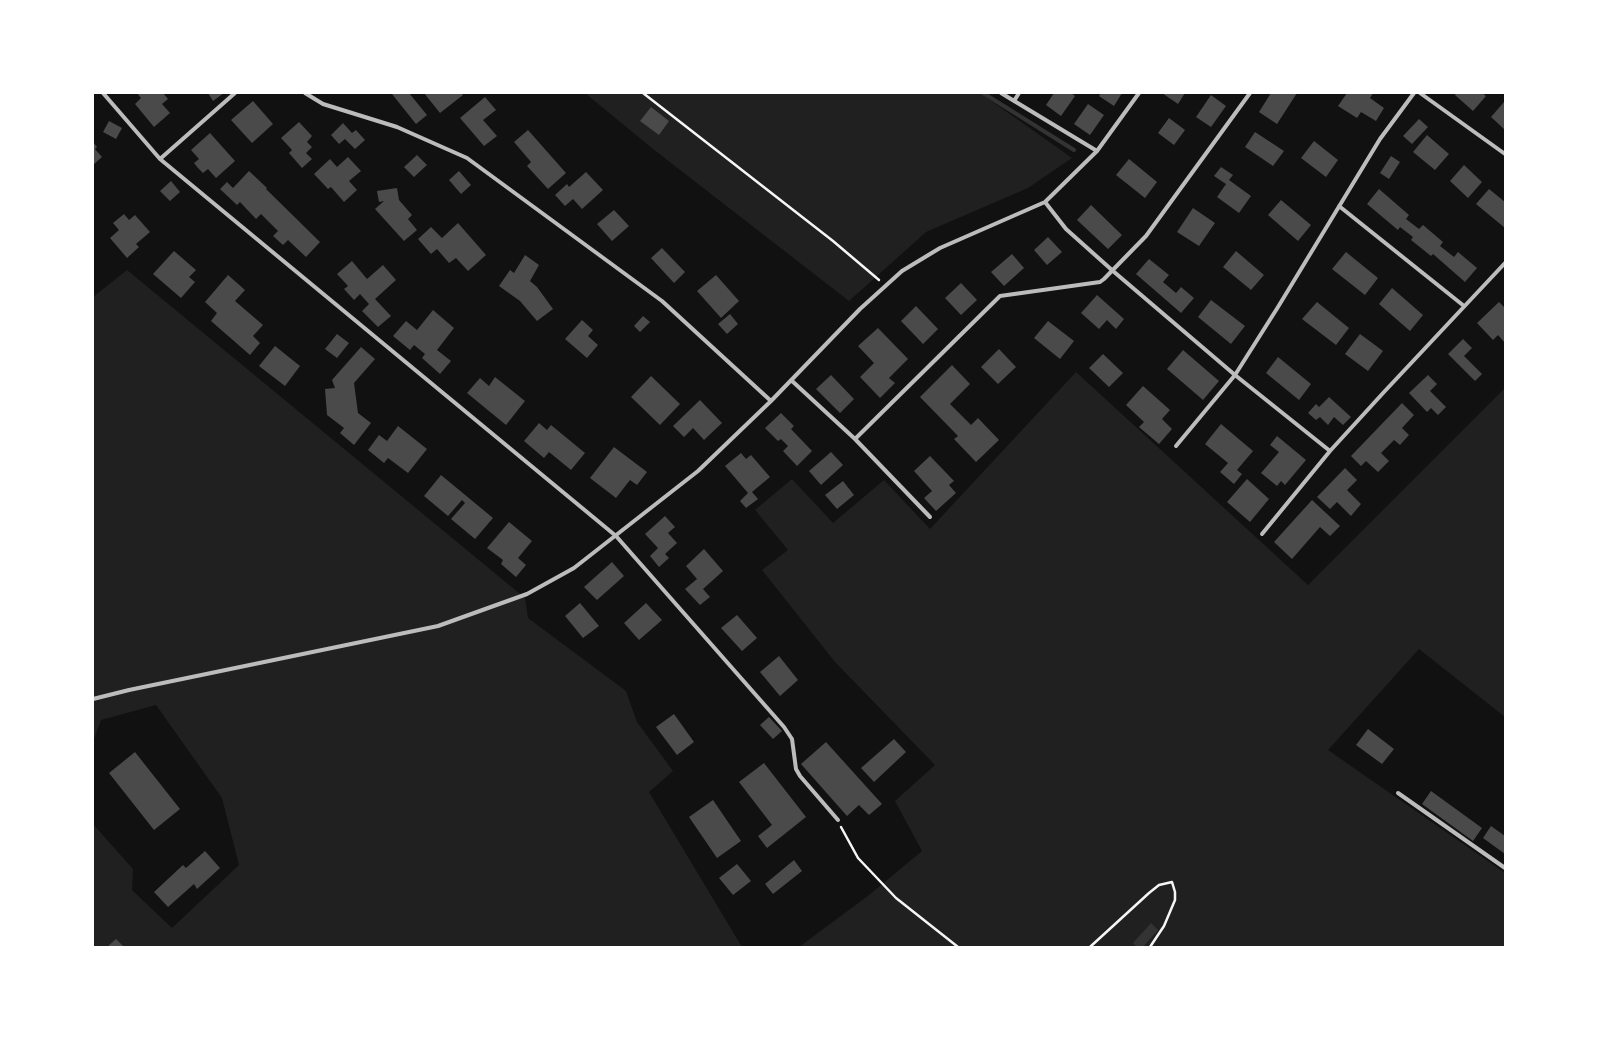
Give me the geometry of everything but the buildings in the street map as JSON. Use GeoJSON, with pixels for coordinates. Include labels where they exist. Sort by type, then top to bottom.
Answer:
{"type":"FeatureCollection","features":[{"type":"Feature","properties":{"kind":"street"},"geometry":{"type":"LineString","coordinates":[[103,93],[160,160],[616,536],[784,727],[792,739],[796,769],[800,776],[838,820]]}},
{"type":"Feature","properties":{"kind":"street"},"geometry":{"type":"LineString","coordinates":[[160,160],[235,93]]}},
{"type":"Feature","properties":{"kind":"street"},"geometry":{"type":"LineString","coordinates":[[305,93],[323,104],[397,127],[467,158],[662,302],[771,401]]}},
{"type":"Feature","properties":{"kind":"street"},"geometry":{"type":"LineString","coordinates":[[1002,93],[1097,151]]}},
{"type":"Feature","properties":{"kind":"street"},"geometry":{"type":"LineString","coordinates":[[1014,101],[1019,93]]}},
{"type":"Feature","properties":{"kind":"street"},"geometry":{"type":"LineString","coordinates":[[93,700],[129,690],[438,626],[527,594],[574,568],[698,471],[771,401],[860,309],[902,271],[940,248],[1045,202],[1097,151],[1139,93]]}},
{"type":"Feature","properties":{"kind":"street"},"geometry":{"type":"LineString","coordinates":[[855,439],[1000,296],[1100,282],[1113,271],[1146,236],[1250,93]]}},
{"type":"Feature","properties":{"kind":"street"},"geometry":{"type":"LineString","coordinates":[[1176,446],[1235,375],[1380,139],[1414,93]]}},
{"type":"Feature","properties":{"kind":"street"},"geometry":{"type":"LineString","coordinates":[[1420,93],[1505,154]]}},
{"type":"Feature","properties":{"kind":"street"},"geometry":{"type":"LineString","coordinates":[[1045,202],[1066,230],[1235,375],[1330,451]]}},
{"type":"Feature","properties":{"kind":"street"},"geometry":{"type":"LineString","coordinates":[[1339,206],[1464,306]]}},
{"type":"Feature","properties":{"kind":"street"},"geometry":{"type":"LineString","coordinates":[[1262,534],[1330,451],[1505,263]]}},
{"type":"Feature","properties":{"kind":"street"},"geometry":{"type":"LineString","coordinates":[[791,380],[855,439],[930,517]]}},
{"type":"Feature","properties":{"kind":"street"},"geometry":{"type":"LineString","coordinates":[[1398,792],[1505,868]]}},
{"type":"Feature","properties":{"kind":"path"},"geometry":{"type":"LineString","coordinates":[[643,93],[827,236],[886,286]]}},
{"type":"Feature","properties":{"kind":"path"},"geometry":{"type":"LineString","coordinates":[[838,820],[858,858],[896,898],[958,947]]}},
{"type":"Feature","properties":{"kind":"path"},"geometry":{"type":"LineString","coordinates":[[1090,947],[1149,893],[1159,886],[1172,882],[1175,892],[1175,900],[1168,912],[1164,926],[1150,947]]}},
{"type":"Feature","properties":{"kind":"shaded area"},"geometry":{"type":"Polygon","coordinates":[[[585,93],[980,93],[1072,158],[1028,188],[926,232],[849,301],[653,149],[585,93]]]}},
{"type":"Feature","properties":{"kind":"shaded area"},"geometry":{"type":"Polygon","coordinates":[[[127,270],[525,598],[528,618],[626,691],[637,722],[673,771],[649,792],[742,947],[93,947],[93,824],[133,869],[132,890],[172,928],[239,865],[222,798],[156,705],[101,720],[93,742],[93,297],[127,270]]]}},
{"type":"Feature","properties":{"kind":"shaded area"},"geometry":{"type":"Polygon","coordinates":[[[1076,372],[1308,585],[1505,388],[1505,717],[1419,649],[1328,750],[1505,873],[1505,947],[799,947],[869,895],[922,851],[895,801],[935,765],[835,662],[762,570],[788,550],[755,510],[792,479],[833,523],[884,480],[930,529],[1076,372]]]}},
{"type":"Feature","properties":{"kind":"shaded area"},"geometry":{"type":"Polygon","coordinates":[[[1151,923],[1158,930],[1143,947],[1137,947],[1133,943],[1151,923]]]}},
{"type":"Feature","properties":{"kind":"waterway"},"geometry":{"type":"LineString","coordinates":[[983,93],[1074,150]]}}]}
